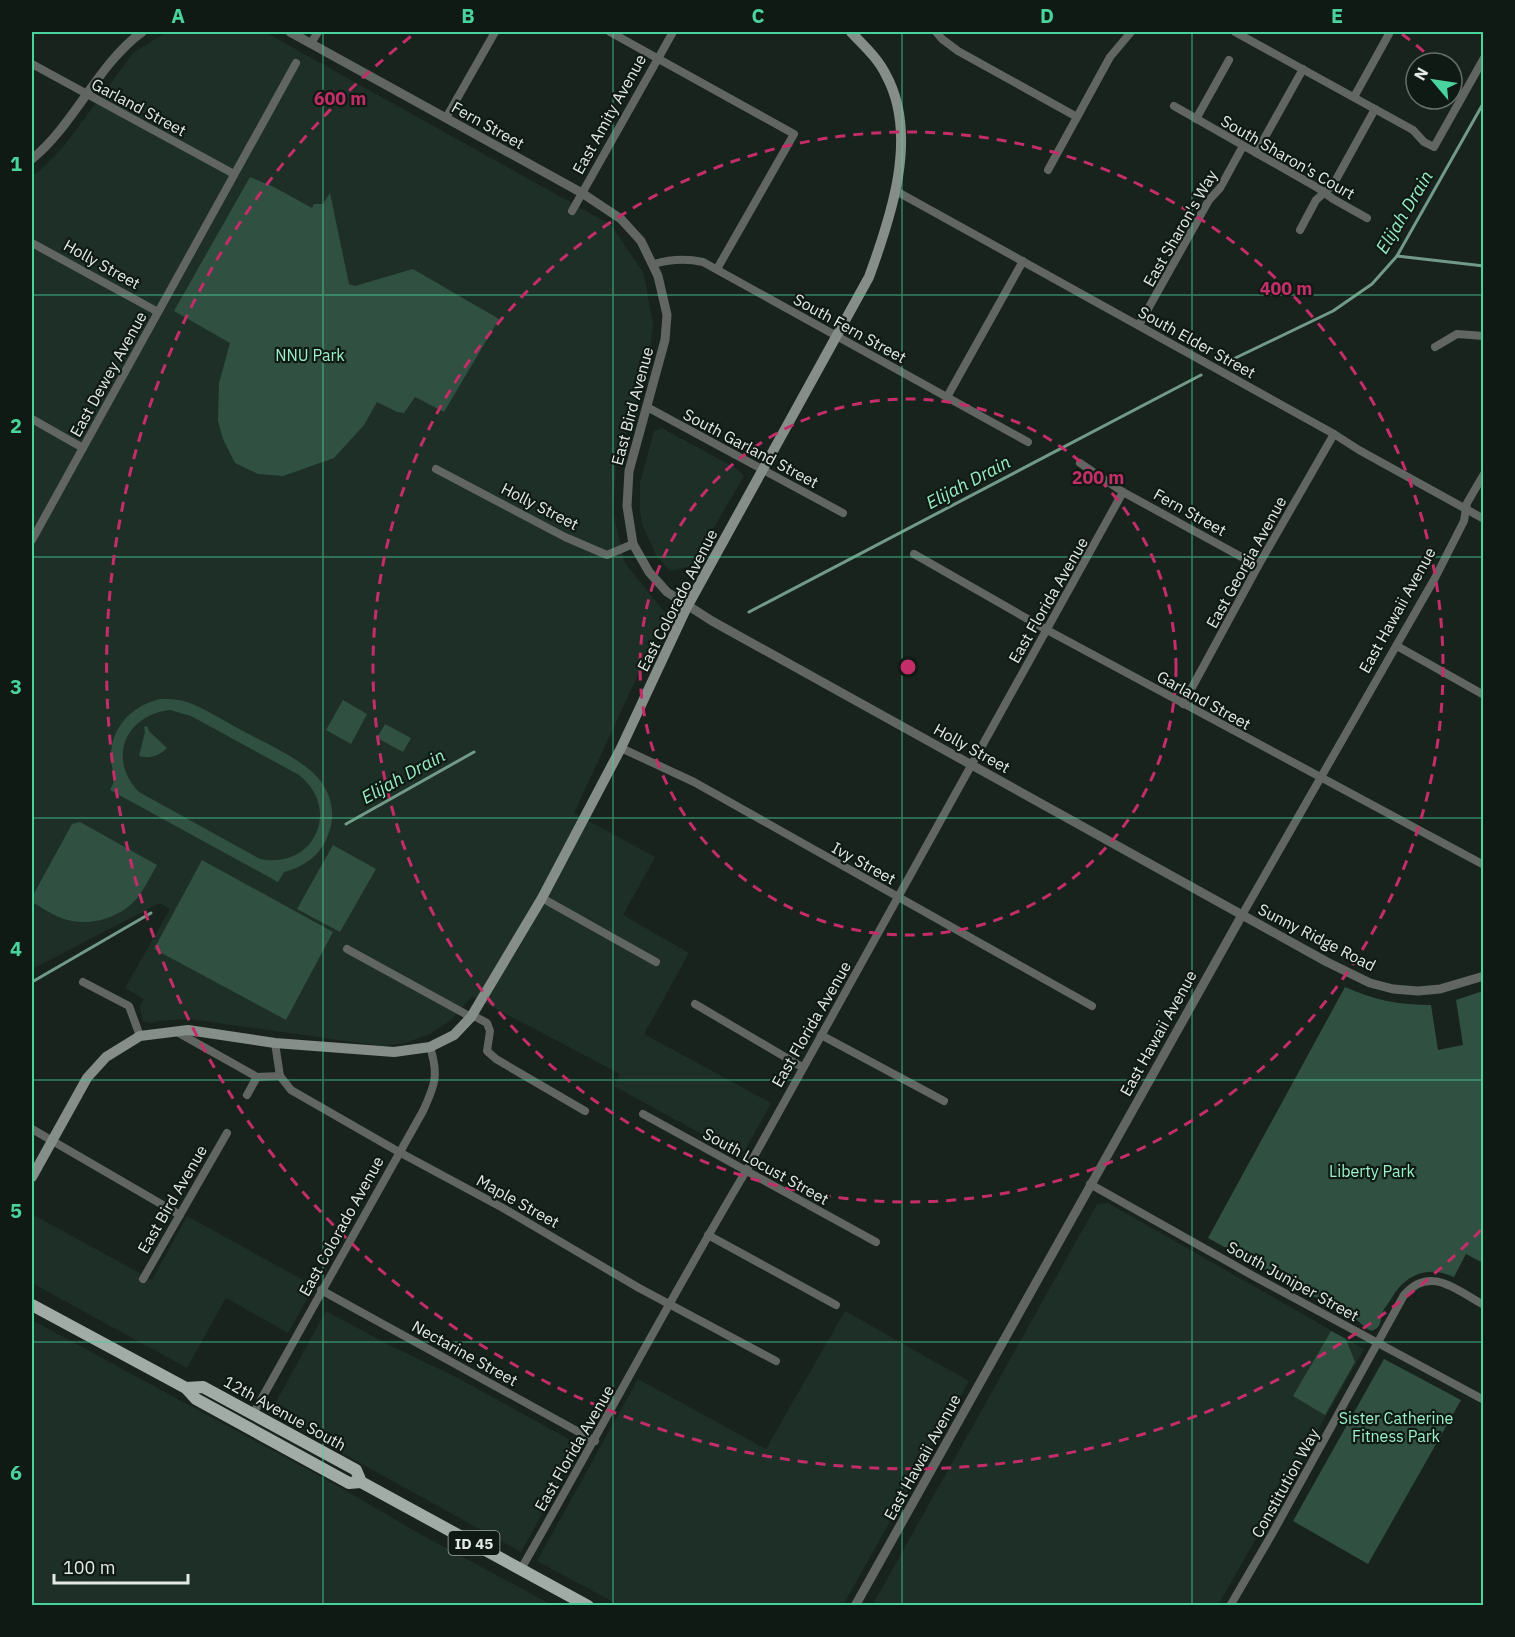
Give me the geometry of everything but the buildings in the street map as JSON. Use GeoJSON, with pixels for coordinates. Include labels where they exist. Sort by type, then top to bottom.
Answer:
{"type":"FeatureCollection","features":[{"type":"Feature","properties":{"kind":"main road","name":"East Colorado Avenue"},"geometry":{"type":"LineString","coordinates":[[471,1016],[542,898],[621,748],[687,607],[838,337],[869,277],[880,248],[896,191],[901,132],[900,112],[895,93],[880,65],[851,32]]}},
{"type":"Feature","properties":{"kind":"main road"},"geometry":{"type":"LineString","coordinates":[[32,1177],[87,1078],[106,1057],[140,1036],[188,1030],[275,1043],[394,1052],[430,1047],[454,1035],[471,1016]]}},
{"type":"Feature","properties":{"kind":"main road","name":"12th Avenue South"},"geometry":{"type":"LineString","coordinates":[[32,1305],[186,1388],[196,1400],[341,1479],[349,1483],[361,1482],[588,1605]]}},
{"type":"Feature","properties":{"kind":"main road","name":"12th Avenue South"},"geometry":{"type":"LineString","coordinates":[[186,1388],[203,1387],[356,1470],[361,1482]]}},
{"type":"Feature","properties":{"kind":"street"},"geometry":{"type":"LineString","coordinates":[[32,159],[53,139],[120,53],[142,32]]}},
{"type":"Feature","properties":{"kind":"street","name":"Fern Street"},"geometry":{"type":"LineString","coordinates":[[290,32],[582,194],[621,219],[641,241],[654,264]]}},
{"type":"Feature","properties":{"kind":"street"},"geometry":{"type":"LineString","coordinates":[[311,43],[318,32]]}},
{"type":"Feature","properties":{"kind":"street"},"geometry":{"type":"LineString","coordinates":[[446,118],[495,32]]}},
{"type":"Feature","properties":{"kind":"street"},"geometry":{"type":"LineString","coordinates":[[610,32],[794,134],[717,269]]}},
{"type":"Feature","properties":{"kind":"street","name":"East Amity Avenue"},"geometry":{"type":"LineString","coordinates":[[572,211],[673,32]]}},
{"type":"Feature","properties":{"kind":"street"},"geometry":{"type":"LineString","coordinates":[[936,32],[958,51],[1077,117]]}},
{"type":"Feature","properties":{"kind":"street"},"geometry":{"type":"LineString","coordinates":[[1048,170],[1110,57],[1131,32]]}},
{"type":"Feature","properties":{"kind":"street"},"geometry":{"type":"LineString","coordinates":[[1235,32],[1413,130],[1424,142],[1434,147],[1484,58]]}},
{"type":"Feature","properties":{"kind":"street"},"geometry":{"type":"LineString","coordinates":[[1354,97],[1390,32]]}},
{"type":"Feature","properties":{"kind":"street","name":"South Sharon's Court"},"geometry":{"type":"LineString","coordinates":[[1196,119],[1229,60]]}},
{"type":"Feature","properties":{"kind":"street","name":"East Dewey Avenue"},"geometry":{"type":"LineString","coordinates":[[32,540],[296,63]]}},
{"type":"Feature","properties":{"kind":"street","name":"Garland Street"},"geometry":{"type":"LineString","coordinates":[[32,64],[234,174]]}},
{"type":"Feature","properties":{"kind":"street"},"geometry":{"type":"LineString","coordinates":[[1256,153],[1303,69]]}},
{"type":"Feature","properties":{"kind":"street","name":"South Sharon's Court"},"geometry":{"type":"LineString","coordinates":[[1174,106],[1367,218]]}},
{"type":"Feature","properties":{"kind":"street"},"geometry":{"type":"LineString","coordinates":[[1300,230],[1316,200],[1333,185],[1376,109]]}},
{"type":"Feature","properties":{"kind":"street","name":"East Sharon's Way"},"geometry":{"type":"LineString","coordinates":[[1139,325],[1209,200],[1220,188],[1244,146]]}},
{"type":"Feature","properties":{"kind":"street","name":"South Elder Street"},"geometry":{"type":"LineString","coordinates":[[896,191],[1484,519]]}},
{"type":"Feature","properties":{"kind":"street","name":"Holly Street"},"geometry":{"type":"LineString","coordinates":[[32,243],[158,312]]}},
{"type":"Feature","properties":{"kind":"street","name":"South Fern Street"},"geometry":{"type":"LineString","coordinates":[[654,264],[673,259],[703,262],[1028,442]]}},
{"type":"Feature","properties":{"kind":"street"},"geometry":{"type":"LineString","coordinates":[[947,397],[1023,261]]}},
{"type":"Feature","properties":{"kind":"street","name":"East Bird Avenue"},"geometry":{"type":"LineString","coordinates":[[654,264],[663,290],[666,315],[665,340],[629,471],[627,506],[633,544],[649,572],[667,592],[687,607]]}},
{"type":"Feature","properties":{"kind":"street"},"geometry":{"type":"LineString","coordinates":[[1435,347],[1457,334],[1484,336]]}},
{"type":"Feature","properties":{"kind":"street","name":"South Garland Street"},"geometry":{"type":"LineString","coordinates":[[647,407],[843,513]]}},
{"type":"Feature","properties":{"kind":"street"},"geometry":{"type":"LineString","coordinates":[[32,419],[83,448]]}},
{"type":"Feature","properties":{"kind":"street","name":"East Georgia Avenue"},"geometry":{"type":"LineString","coordinates":[[1183,704],[1258,566],[1334,434]]}},
{"type":"Feature","properties":{"kind":"street","name":"Fern Street"},"geometry":{"type":"LineString","coordinates":[[1080,463],[1123,492],[1258,566]]}},
{"type":"Feature","properties":{"kind":"street","name":"Holly Street"},"geometry":{"type":"LineString","coordinates":[[436,469],[565,537],[607,555],[633,544]]}},
{"type":"Feature","properties":{"kind":"street","name":"East Hawaii Avenue"},"geometry":{"type":"LineString","coordinates":[[855,1605],[1319,777],[1397,646],[1464,520],[1467,503],[1484,474]]}},
{"type":"Feature","properties":{"kind":"street","name":"East Florida Avenue"},"geometry":{"type":"LineString","coordinates":[[520,1569],[595,1441],[1123,492]]}},
{"type":"Feature","properties":{"kind":"street","name":"Garland Street"},"geometry":{"type":"LineString","coordinates":[[914,554],[1047,630],[1484,865]]}},
{"type":"Feature","properties":{"kind":"street","name":"Holly Street"},"geometry":{"type":"LineString","coordinates":[[687,607],[1242,915]]}},
{"type":"Feature","properties":{"kind":"street"},"geometry":{"type":"LineString","coordinates":[[1397,646],[1484,694]]}},
{"type":"Feature","properties":{"kind":"street","name":"Ivy Street"},"geometry":{"type":"LineString","coordinates":[[621,748],[694,782],[1092,1006]]}},
{"type":"Feature","properties":{"kind":"street"},"geometry":{"type":"LineString","coordinates":[[542,898],[656,962]]}},
{"type":"Feature","properties":{"kind":"street","name":"Sunny Ridge Road"},"geometry":{"type":"LineString","coordinates":[[1242,915],[1327,962],[1370,983],[1393,989],[1418,992],[1440,989],[1484,976]]}},
{"type":"Feature","properties":{"kind":"street"},"geometry":{"type":"LineString","coordinates":[[347,949],[487,1023],[490,1031],[487,1051],[496,1059],[585,1111]]}},
{"type":"Feature","properties":{"kind":"street"},"geometry":{"type":"LineString","coordinates":[[83,982],[129,1006],[140,1036]]}},
{"type":"Feature","properties":{"kind":"street"},"geometry":{"type":"LineString","coordinates":[[694,1004],[802,1067]]}},
{"type":"Feature","properties":{"kind":"street"},"geometry":{"type":"LineString","coordinates":[[177,1032],[257,1077],[280,1076],[275,1043]]}},
{"type":"Feature","properties":{"kind":"street"},"geometry":{"type":"LineString","coordinates":[[821,1035],[944,1101]]}},
{"type":"Feature","properties":{"kind":"street","name":"East Colorado Avenue"},"geometry":{"type":"LineString","coordinates":[[253,1414],[423,1111],[434,1086],[435,1063],[430,1047]]}},
{"type":"Feature","properties":{"kind":"street","name":"Maple Street"},"geometry":{"type":"LineString","coordinates":[[280,1076],[291,1090],[503,1208],[639,1288],[776,1361]]}},
{"type":"Feature","properties":{"kind":"street"},"geometry":{"type":"LineString","coordinates":[[247,1095],[257,1077]]}},
{"type":"Feature","properties":{"kind":"street","name":"South Locust Street"},"geometry":{"type":"LineString","coordinates":[[643,1114],[876,1242]]}},
{"type":"Feature","properties":{"kind":"street"},"geometry":{"type":"LineString","coordinates":[[32,1129],[180,1215]]}},
{"type":"Feature","properties":{"kind":"street","name":"East Bird Avenue"},"geometry":{"type":"LineString","coordinates":[[143,1279],[227,1133]]}},
{"type":"Feature","properties":{"kind":"street","name":"South Juniper Street"},"geometry":{"type":"LineString","coordinates":[[1090,1184],[1484,1400]]}},
{"type":"Feature","properties":{"kind":"street"},"geometry":{"type":"LineString","coordinates":[[708,1235],[836,1305]]}},
{"type":"Feature","properties":{"kind":"street","name":"Constitution Way"},"geometry":{"type":"LineString","coordinates":[[1230,1605],[1272,1534],[1404,1294],[1412,1286],[1433,1280],[1484,1305]]}},
{"type":"Feature","properties":{"kind":"street","name":"Nectarine Street"},"geometry":{"type":"LineString","coordinates":[[321,1290],[595,1441]]}},
{"type":"Feature","properties":{"kind":"shaded area"},"geometry":{"type":"Polygon","coordinates":[[[167,32],[265,32],[611,225],[644,274],[653,325],[647,371],[616,465],[613,513],[625,563],[666,614],[574,813],[655,857],[623,915],[689,953],[644,1034],[771,1103],[745,1150],[736,1153],[614,1086],[620,1074],[472,996],[451,1020],[430,1034],[405,1043],[382,1046],[190,1019],[150,1023],[143,1021],[140,1006],[144,999],[125,988],[170,909],[160,903],[32,969],[32,176],[64,146],[134,52],[167,32]]]}},
{"type":"Feature","properties":{"kind":"shaded area"},"geometry":{"type":"Polygon","coordinates":[[[662,428],[737,469],[744,476],[691,566],[670,571],[656,555],[642,524],[640,511],[640,483],[654,431],[662,428]]]}},
{"type":"Feature","properties":{"kind":"shaded area"},"geometry":{"type":"Polygon","coordinates":[[[1108,1203],[1364,1349],[1218,1605],[872,1606],[1097,1204],[1108,1203]]]}},
{"type":"Feature","properties":{"kind":"shaded area"},"geometry":{"type":"Polygon","coordinates":[[[32,1214],[152,1280],[187,1216],[314,1286],[288,1333],[226,1298],[187,1368],[32,1283],[32,1214]]]}},
{"type":"Feature","properties":{"kind":"shaded area"},"geometry":{"type":"Polygon","coordinates":[[[326,1311],[452,1375],[576,1443],[577,1450],[521,1552],[273,1413],[272,1409],[326,1311]]]}},
{"type":"Feature","properties":{"kind":"shaded area"},"geometry":{"type":"Polygon","coordinates":[[[845,1311],[969,1381],[843,1605],[619,1605],[537,1561],[638,1379],[766,1449],[845,1311]]]}},
{"type":"Feature","properties":{"kind":"shaded area"},"geometry":{"type":"Polygon","coordinates":[[[32,1320],[336,1485],[420,1534],[552,1605],[32,1605],[32,1320]]]}},
{"type":"Feature","properties":{"kind":"green space","name":"NNU Park"},"geometry":{"type":"Polygon","coordinates":[[[250,177],[312,208],[314,204],[323,204],[330,193],[349,284],[355,286],[413,269],[499,319],[444,412],[415,397],[404,413],[377,402],[364,425],[334,458],[283,476],[258,474],[235,463],[223,439],[218,421],[219,383],[230,343],[174,311],[250,177]]]}},
{"type":"Feature","properties":{"kind":"green space"},"geometry":{"type":"Polygon","coordinates":[[[170,699],[194,705],[304,765],[319,779],[330,799],[332,820],[321,849],[305,863],[284,872],[278,882],[110,790],[114,778],[112,748],[118,728],[131,713],[150,702],[170,699]],[[170,710],[142,720],[132,729],[123,753],[124,766],[129,779],[139,792],[260,859],[279,860],[295,855],[307,846],[316,834],[320,819],[319,804],[312,789],[299,775],[191,716],[170,710]]]}},
{"type":"Feature","properties":{"kind":"green space"},"geometry":{"type":"Polygon","coordinates":[[[343,700],[367,714],[351,744],[326,730],[343,700]]]}},
{"type":"Feature","properties":{"kind":"green space"},"geometry":{"type":"Polygon","coordinates":[[[385,724],[411,738],[403,752],[377,738],[385,724]]]}},
{"type":"Feature","properties":{"kind":"green space"},"geometry":{"type":"Polygon","coordinates":[[[147,726],[149,731],[167,748],[151,757],[139,756],[145,732],[144,727],[147,726]]]}},
{"type":"Feature","properties":{"kind":"green space"},"geometry":{"type":"Polygon","coordinates":[[[80,822],[157,865],[141,893],[131,905],[113,916],[92,922],[61,918],[32,902],[32,897],[72,824],[80,822]]]}},
{"type":"Feature","properties":{"kind":"green space"},"geometry":{"type":"Polygon","coordinates":[[[333,845],[376,869],[340,932],[297,909],[333,845]]]}},
{"type":"Feature","properties":{"kind":"green space"},"geometry":{"type":"Polygon","coordinates":[[[202,860],[333,932],[286,1020],[154,949],[202,860]]]}},
{"type":"Feature","properties":{"kind":"green space","name":"Liberty Park"},"geometry":{"type":"Polygon","coordinates":[[[1345,987],[1387,1001],[1431,1005],[1438,1050],[1463,1045],[1456,1000],[1483,991],[1483,1263],[1466,1254],[1454,1277],[1444,1273],[1426,1272],[1410,1278],[1397,1290],[1374,1330],[1367,1329],[1358,1321],[1208,1238],[1345,987]]]}},
{"type":"Feature","properties":{"kind":"green space"},"geometry":{"type":"Polygon","coordinates":[[[1331,1331],[1346,1339],[1355,1362],[1325,1415],[1293,1396],[1331,1331]]]}},
{"type":"Feature","properties":{"kind":"green space","name":"Sister Catherine Fitness Park"},"geometry":{"type":"Polygon","coordinates":[[[1384,1359],[1461,1400],[1368,1564],[1293,1521],[1384,1359]]]}},
{"type":"Feature","properties":{"kind":"waterway","name":"Elijah Drain"},"geometry":{"type":"LineString","coordinates":[[1227,362],[1333,311],[1372,284],[1397,256],[1484,102]]}},
{"type":"Feature","properties":{"kind":"waterway"},"geometry":{"type":"LineString","coordinates":[[1397,256],[1484,266]]}},
{"type":"Feature","properties":{"kind":"waterway","name":"Elijah Drain"},"geometry":{"type":"LineString","coordinates":[[749,612],[1201,375]]}},
{"type":"Feature","properties":{"kind":"waterway","name":"Elijah Drain"},"geometry":{"type":"LineString","coordinates":[[346,824],[474,752]]}},
{"type":"Feature","properties":{"kind":"waterway","name":"Elijah Drain"},"geometry":{"type":"LineString","coordinates":[[32,982],[151,913]]}}]}
